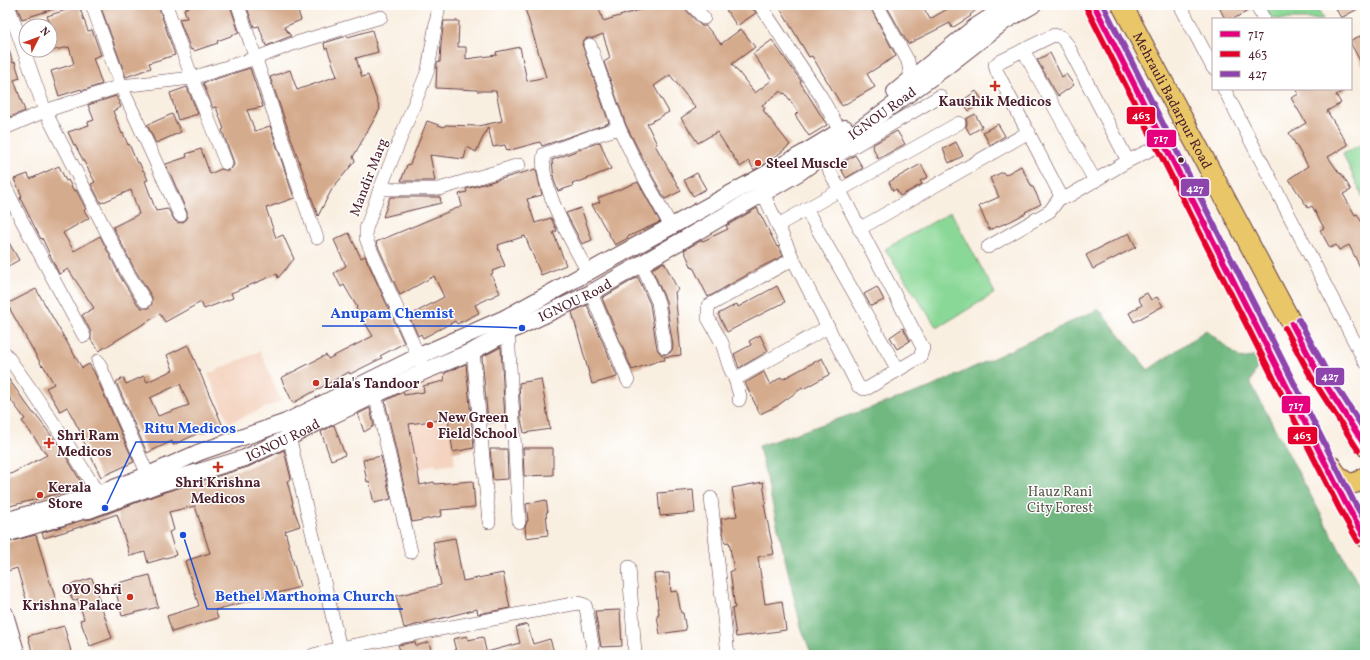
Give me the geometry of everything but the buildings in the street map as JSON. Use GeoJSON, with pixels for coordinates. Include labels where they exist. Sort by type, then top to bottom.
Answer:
{"type":"FeatureCollection","features":[{"type":"Feature","properties":{"kind":"main road","name":"Mehrauli Badarpur Road"},"geometry":{"type":"LineString","coordinates":[[1094,5],[1303,419]]}},
{"type":"Feature","properties":{"kind":"main road","name":"Mehrauli Badarpur Road"},"geometry":{"type":"LineString","coordinates":[[1122,5],[1317,371],[1365,446]]}},
{"type":"Feature","properties":{"kind":"main road"},"geometry":{"type":"LineString","coordinates":[[1317,371],[1365,454]]}},
{"type":"Feature","properties":{"kind":"main road"},"geometry":{"type":"LineString","coordinates":[[1303,419],[1340,479],[1350,483],[1355,483],[1365,477]]}},
{"type":"Feature","properties":{"kind":"main road"},"geometry":{"type":"LineString","coordinates":[[1303,419],[1346,504],[1365,537]]}},
{"type":"Feature","properties":{"kind":"street"},"geometry":{"type":"LineString","coordinates":[[8,5],[45,111],[128,274],[145,301]]}},
{"type":"Feature","properties":{"kind":"street"},"geometry":{"type":"LineString","coordinates":[[92,5],[121,86],[180,215]]}},
{"type":"Feature","properties":{"kind":"street"},"geometry":{"type":"LineString","coordinates":[[166,5],[192,78],[226,163]]}},
{"type":"Feature","properties":{"kind":"street"},"geometry":{"type":"LineString","coordinates":[[238,5],[293,171],[317,238]]}},
{"type":"Feature","properties":{"kind":"street","name":"Mandir Marg"},"geometry":{"type":"LineString","coordinates":[[425,371],[366,238],[366,229],[380,189],[428,70],[439,5]]}},
{"type":"Feature","properties":{"kind":"street"},"geometry":{"type":"LineString","coordinates":[[692,5],[704,18]]}},
{"type":"Feature","properties":{"kind":"street"},"geometry":{"type":"LineString","coordinates":[[760,5],[820,95],[840,131]]}},
{"type":"Feature","properties":{"kind":"street"},"geometry":{"type":"LineString","coordinates":[[878,5],[908,61],[911,79]]}},
{"type":"Feature","properties":{"kind":"street","name":"IGNOU Road"},"geometry":{"type":"LineString","coordinates":[[5,534],[80,511],[89,510],[162,483],[238,460],[290,437],[317,423],[374,387],[419,356],[505,318],[757,179],[840,131],[879,104],[975,27],[1008,5]]}},
{"type":"Feature","properties":{"kind":"street","name":"IGNOU Road"},"geometry":{"type":"LineString","coordinates":[[5,521],[98,494],[148,475],[200,452],[286,422],[374,387],[425,371],[473,351],[508,332],[591,293],[800,172],[946,67],[1005,21],[1033,5]]}},
{"type":"Feature","properties":{"kind":"street"},"geometry":{"type":"LineString","coordinates":[[1180,5],[1212,66]]}},
{"type":"Feature","properties":{"kind":"street"},"geometry":{"type":"LineString","coordinates":[[1256,5],[1263,18]]}},
{"type":"Feature","properties":{"kind":"street"},"geometry":{"type":"LineString","coordinates":[[5,128],[45,111],[121,86],[192,78],[256,58],[293,44],[381,17]]}},
{"type":"Feature","properties":{"kind":"street"},"geometry":{"type":"LineString","coordinates":[[1062,196],[995,65],[1023,50],[1054,35],[1061,37],[1067,44],[1128,161]]}},
{"type":"Feature","properties":{"kind":"street"},"geometry":{"type":"LineString","coordinates":[[590,45],[619,128],[636,163],[671,226]]}},
{"type":"Feature","properties":{"kind":"street"},"geometry":{"type":"LineString","coordinates":[[1023,50],[1095,180]]}},
{"type":"Feature","properties":{"kind":"street"},"geometry":{"type":"LineString","coordinates":[[1225,90],[1365,362]]}},
{"type":"Feature","properties":{"kind":"street"},"geometry":{"type":"LineString","coordinates":[[757,179],[793,259],[858,386],[864,389],[868,388],[920,357],[923,348],[859,229],[828,165],[830,161],[940,96]]}},
{"type":"Feature","properties":{"kind":"street"},"geometry":{"type":"LineString","coordinates":[[778,225],[959,123]]}},
{"type":"Feature","properties":{"kind":"street"},"geometry":{"type":"LineString","coordinates":[[588,271],[554,205],[544,173],[544,154],[619,128]]}},
{"type":"Feature","properties":{"kind":"street"},"geometry":{"type":"LineString","coordinates":[[859,229],[1029,132]]}},
{"type":"Feature","properties":{"kind":"street"},"geometry":{"type":"LineString","coordinates":[[1062,196],[1067,197],[1128,161],[1164,143]]}},
{"type":"Feature","properties":{"kind":"street"},"geometry":{"type":"LineString","coordinates":[[380,189],[439,189],[519,165]]}},
{"type":"Feature","properties":{"kind":"street"},"geometry":{"type":"LineString","coordinates":[[5,186],[22,221],[84,336]]}},
{"type":"Feature","properties":{"kind":"street"},"geometry":{"type":"LineString","coordinates":[[988,247],[1050,211],[1062,196]]}},
{"type":"Feature","properties":{"kind":"street"},"geometry":{"type":"LineString","coordinates":[[806,209],[898,370]]}},
{"type":"Feature","properties":{"kind":"street"},"geometry":{"type":"LineString","coordinates":[[739,400],[740,396],[736,379],[729,366],[722,343],[708,318],[708,306],[793,259]]}},
{"type":"Feature","properties":{"kind":"street"},"geometry":{"type":"LineString","coordinates":[[641,263],[658,302],[665,347]]}},
{"type":"Feature","properties":{"kind":"street"},"geometry":{"type":"LineString","coordinates":[[591,293],[628,380]]}},
{"type":"Feature","properties":{"kind":"street"},"geometry":{"type":"LineString","coordinates":[[736,379],[828,327]]}},
{"type":"Feature","properties":{"kind":"street"},"geometry":{"type":"LineString","coordinates":[[508,332],[519,522]]}},
{"type":"Feature","properties":{"kind":"street"},"geometry":{"type":"LineString","coordinates":[[473,351],[489,522]]}},
{"type":"Feature","properties":{"kind":"street"},"geometry":{"type":"LineString","coordinates":[[5,354],[40,401],[98,494]]}},
{"type":"Feature","properties":{"kind":"street"},"geometry":{"type":"LineString","coordinates":[[98,361],[148,475]]}},
{"type":"Feature","properties":{"kind":"street"},"geometry":{"type":"LineString","coordinates":[[374,387],[410,552]]}},
{"type":"Feature","properties":{"kind":"street"},"geometry":{"type":"LineString","coordinates":[[286,422],[340,648]]}},
{"type":"Feature","properties":{"kind":"street"},"geometry":{"type":"LineString","coordinates":[[234,440],[238,460]]}},
{"type":"Feature","properties":{"kind":"street"},"geometry":{"type":"LineString","coordinates":[[711,498],[728,655]]}},
{"type":"Feature","properties":{"kind":"street"},"geometry":{"type":"LineString","coordinates":[[630,567],[635,655]]}},
{"type":"Feature","properties":{"kind":"street"},"geometry":{"type":"LineString","coordinates":[[313,655],[340,648],[578,603],[585,605],[586,608],[594,655]]}},
{"type":"Feature","properties":{"kind":"street"},"geometry":{"type":"LineString","coordinates":[[5,614],[17,655]]}},
{"type":"Feature","properties":{"kind":"shaded area"},"geometry":{"type":"Polygon","coordinates":[[[260,351],[281,401],[229,423],[208,374],[260,351]]]}},
{"type":"Feature","properties":{"kind":"shaded area","name":"New Green Field School"},"geometry":{"type":"Polygon","coordinates":[[[444,374],[455,464],[436,467],[435,464],[418,470],[402,386],[421,378],[444,374]]]}},
{"type":"Feature","properties":{"kind":"green space"},"geometry":{"type":"Polygon","coordinates":[[[1264,5],[1315,5],[1322,18],[1271,18],[1264,5]]]}},
{"type":"Feature","properties":{"kind":"green space"},"geometry":{"type":"Polygon","coordinates":[[[1365,142],[1365,202],[1343,154],[1365,142]]]}},
{"type":"Feature","properties":{"kind":"green space"},"geometry":{"type":"Polygon","coordinates":[[[951,212],[995,293],[937,328],[885,249],[951,212]]]}},
{"type":"Feature","properties":{"kind":"green space","name":"Hauz Rani City Forest"},"geometry":{"type":"Polygon","coordinates":[[[1099,309],[1148,370],[1206,330],[1241,359],[1263,355],[1250,382],[1365,597],[1365,655],[812,655],[801,627],[759,446],[929,388],[1099,309]]]}},
{"type":"Feature","properties":{"kind":"transit line","name":"717"},"geometry":{"type":"LineString","coordinates":[[1094,5],[1346,504],[1365,537]]}},
{"type":"Feature","properties":{"kind":"transit line","name":"427"},"geometry":{"type":"LineString","coordinates":[[1103,5],[1365,521]]}},
{"type":"Feature","properties":{"kind":"transit line","name":"463"},"geometry":{"type":"LineString","coordinates":[[1087,9],[1339,508],[1358,541]]}},
{"type":"Feature","properties":{"kind":"transit line","name":"427"},"geometry":{"type":"LineString","coordinates":[[1299,320],[1324,367],[1365,431]]}},
{"type":"Feature","properties":{"kind":"transit line","name":"717"},"geometry":{"type":"LineString","coordinates":[[1292,324],[1317,371],[1365,446]]}},
{"type":"Feature","properties":{"kind":"transit line","name":"463"},"geometry":{"type":"LineString","coordinates":[[1285,328],[1310,375],[1358,450]]}},
{"type":"Feature","properties":{"kind":"place","name":"Kaushik Medicos"},"geometry":{"type":"Point","coordinates":[995,86]}},
{"type":"Feature","properties":{"kind":"place","name":"Steel Muscle"},"geometry":{"type":"Point","coordinates":[758,163]}},
{"type":"Feature","properties":{"kind":"place","name":"Anupam Chemist"},"geometry":{"type":"Point","coordinates":[522,328]}},
{"type":"Feature","properties":{"kind":"place","name":"Lala's Tandoor"},"geometry":{"type":"Point","coordinates":[316,383]}},
{"type":"Feature","properties":{"kind":"place","name":"New Green Field School"},"geometry":{"type":"Point","coordinates":[430,425]}},
{"type":"Feature","properties":{"kind":"place","name":"Shri Ram Medicos"},"geometry":{"type":"Point","coordinates":[49,443]}},
{"type":"Feature","properties":{"kind":"place","name":"Shri Krishna Medicos"},"geometry":{"type":"Point","coordinates":[218,467]}},
{"type":"Feature","properties":{"kind":"place","name":"Kerala Store"},"geometry":{"type":"Point","coordinates":[40,495]}},
{"type":"Feature","properties":{"kind":"place","name":"Ritu Medicos"},"geometry":{"type":"Point","coordinates":[105,508]}},
{"type":"Feature","properties":{"kind":"place","name":"Bethel Marthoma Church"},"geometry":{"type":"Point","coordinates":[183,535]}},
{"type":"Feature","properties":{"kind":"place","name":"OYO Shri Krishna Palace"},"geometry":{"type":"Point","coordinates":[130,597]}}]}
